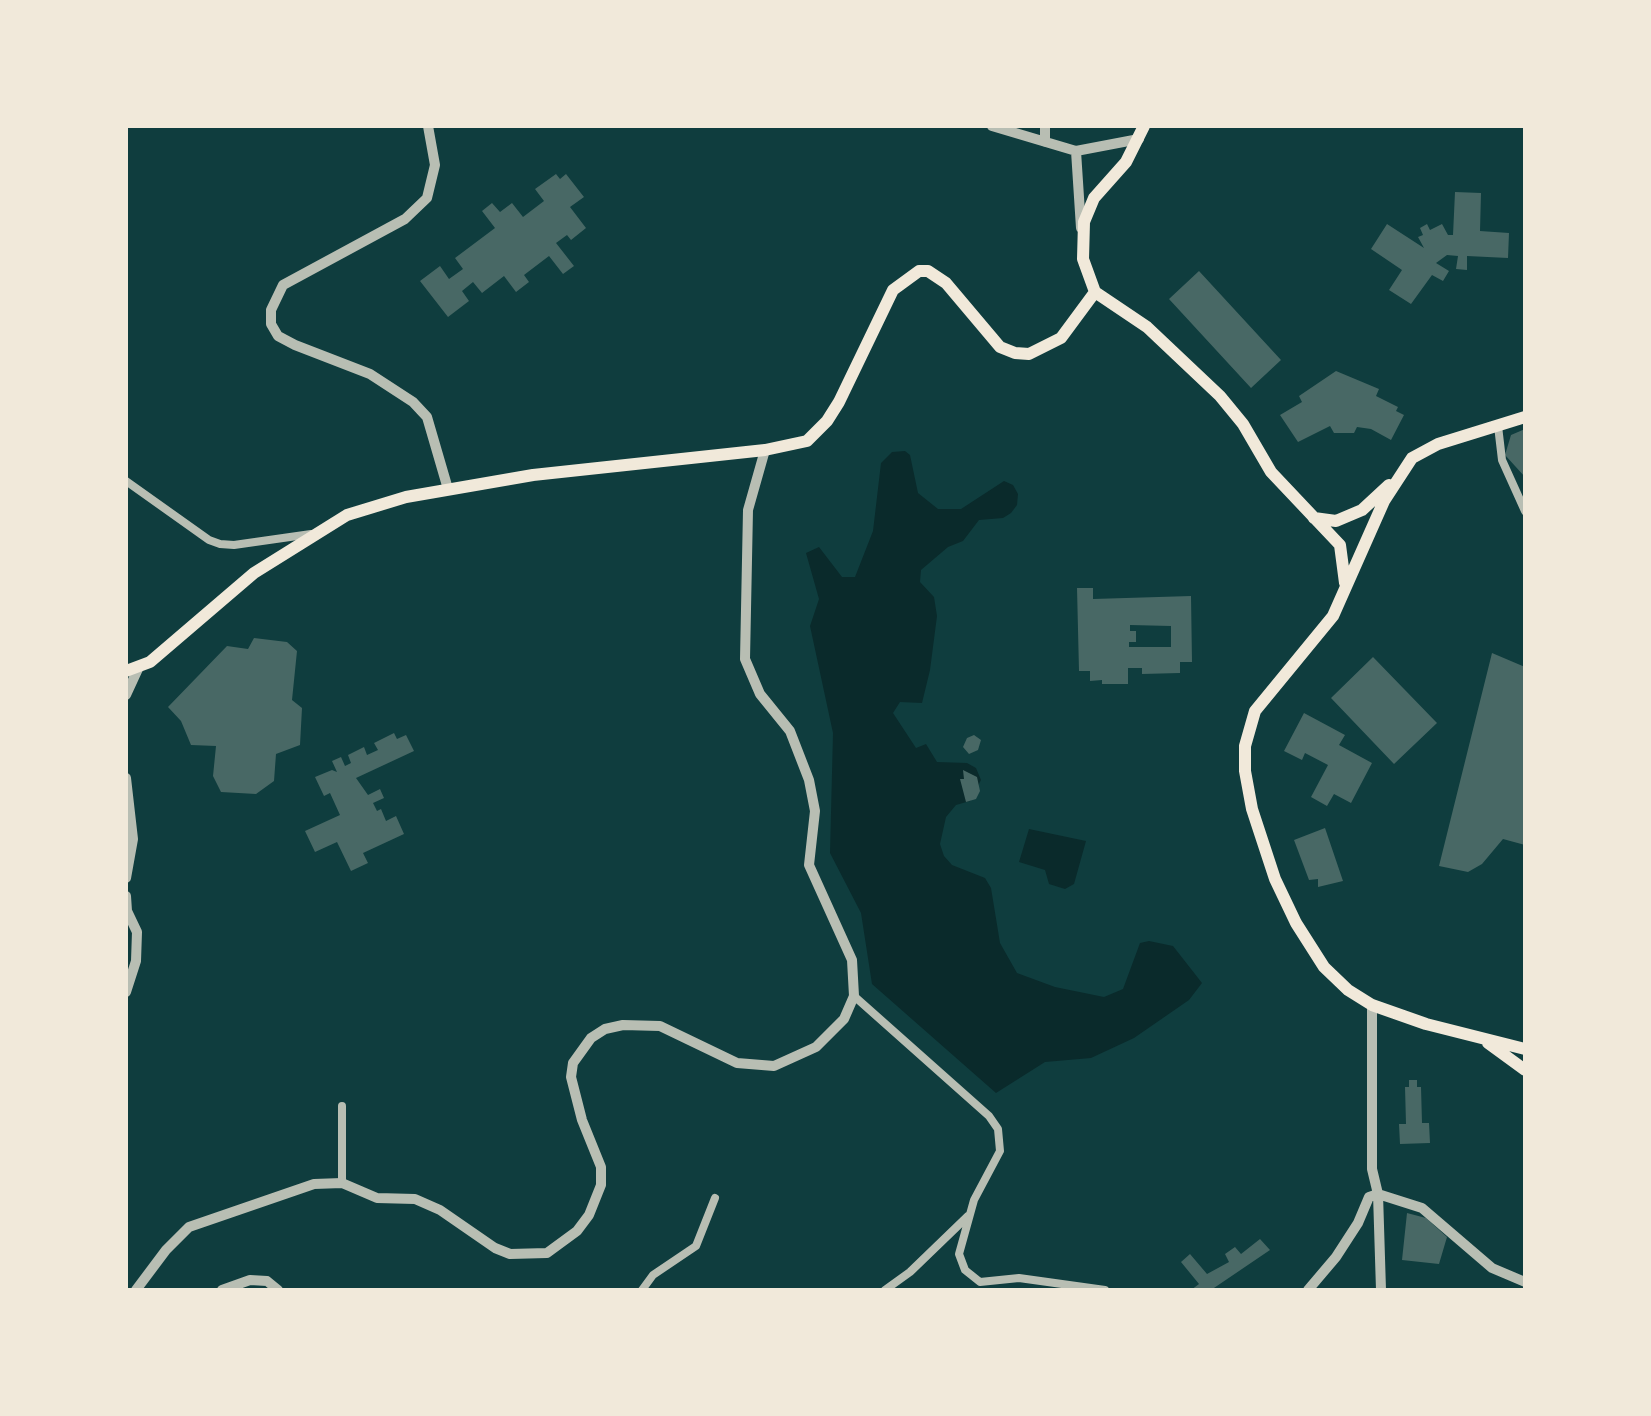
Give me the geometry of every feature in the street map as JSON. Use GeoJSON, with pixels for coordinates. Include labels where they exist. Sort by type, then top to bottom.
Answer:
{"type":"FeatureCollection","features":[{"type":"Feature","properties":{"kind":"main road"},"geometry":{"type":"LineString","coordinates":[[1144,126],[1126,162],[1094,198],[1082,238],[1083,259],[1095,292],[1147,327],[1205,379],[1243,424],[1271,472],[1340,545],[1345,590]]}},
{"type":"Feature","properties":{"kind":"main road"},"geometry":{"type":"LineString","coordinates":[[132,670],[193,629],[254,573],[311,534],[347,515],[448,489],[606,465],[765,450],[807,441],[817,434],[839,402],[893,290],[913,274],[928,271],[936,275],[959,295],[1000,347],[1015,353],[1029,354],[1061,338],[1095,292]]}},
{"type":"Feature","properties":{"kind":"main road"},"geometry":{"type":"LineString","coordinates":[[1314,518],[1336,521],[1362,510],[1425,449],[1525,417]]}},
{"type":"Feature","properties":{"kind":"main road"},"geometry":{"type":"LineString","coordinates":[[1400,474],[1320,635],[1255,711],[1245,746],[1245,771],[1252,809],[1275,879],[1296,923],[1324,967],[1348,990],[1372,1005],[1525,1049]]}},
{"type":"Feature","properties":{"kind":"main road"},"geometry":{"type":"LineString","coordinates":[[1486,1040],[1525,1070]]}},
{"type":"Feature","properties":{"kind":"street"},"geometry":{"type":"LineString","coordinates":[[428,126],[435,165],[427,198],[393,226],[283,285],[271,310],[271,324],[278,336],[370,374],[413,402],[427,417],[448,489]]}},
{"type":"Feature","properties":{"kind":"street"},"geometry":{"type":"LineString","coordinates":[[992,126],[1076,151],[1104,143],[1139,139]]}},
{"type":"Feature","properties":{"kind":"street"},"geometry":{"type":"LineString","coordinates":[[1045,126],[1045,142]]}},
{"type":"Feature","properties":{"kind":"street"},"geometry":{"type":"LineString","coordinates":[[1076,151],[1082,238]]}},
{"type":"Feature","properties":{"kind":"street"},"geometry":{"type":"LineString","coordinates":[[1498,426],[1502,460],[1525,511]]}},
{"type":"Feature","properties":{"kind":"street"},"geometry":{"type":"LineString","coordinates":[[136,1290],[166,1250],[189,1227],[295,1188],[342,1183],[377,1198],[426,1203],[495,1248],[510,1254],[547,1253],[577,1231],[589,1215],[601,1185],[601,1167],[582,1120],[571,1077],[573,1063],[591,1038],[605,1029],[623,1025],[660,1026],[737,1063],[774,1066],[816,1047],[844,1019],[854,996],[853,972],[847,946],[809,865],[815,811],[809,780],[790,731],[760,694],[745,659],[748,510],[765,450]]}},
{"type":"Feature","properties":{"kind":"street"},"geometry":{"type":"LineString","coordinates":[[126,481],[220,544],[234,545],[311,534]]}},
{"type":"Feature","properties":{"kind":"street"},"geometry":{"type":"LineString","coordinates":[[126,695],[132,670]]}},
{"type":"Feature","properties":{"kind":"street"},"geometry":{"type":"LineString","coordinates":[[126,778],[133,839],[126,878]]}},
{"type":"Feature","properties":{"kind":"street"},"geometry":{"type":"LineString","coordinates":[[126,896],[127,911],[137,932],[136,961],[126,992]]}},
{"type":"Feature","properties":{"kind":"street"},"geometry":{"type":"LineString","coordinates":[[854,996],[996,1125],[1000,1151],[968,1216],[959,1254],[960,1263],[972,1278],[980,1282],[1019,1278],[1105,1290]]}},
{"type":"Feature","properties":{"kind":"street"},"geometry":{"type":"LineString","coordinates":[[1372,1005],[1372,1169],[1378,1194],[1381,1290]]}},
{"type":"Feature","properties":{"kind":"street"},"geometry":{"type":"LineString","coordinates":[[342,1106],[342,1183]]}},
{"type":"Feature","properties":{"kind":"street"},"geometry":{"type":"LineString","coordinates":[[1308,1290],[1344,1245],[1369,1197],[1378,1194],[1422,1208],[1492,1268],[1525,1282]]}},
{"type":"Feature","properties":{"kind":"street"},"geometry":{"type":"LineString","coordinates":[[642,1290],[653,1275],[696,1246],[715,1198]]}},
{"type":"Feature","properties":{"kind":"street"},"geometry":{"type":"LineString","coordinates":[[885,1290],[910,1272],[968,1216]]}},
{"type":"Feature","properties":{"kind":"street"},"geometry":{"type":"LineString","coordinates":[[222,1290],[250,1280],[267,1281],[278,1290]]}},
{"type":"Feature","properties":{"kind":"water"},"geometry":{"type":"Polygon","coordinates":[[[905,451],[910,455],[918,493],[938,509],[961,509],[1004,481],[1013,485],[1018,494],[1017,505],[1011,513],[1003,518],[979,520],[963,541],[948,547],[921,570],[920,582],[934,597],[937,616],[930,670],[922,703],[900,702],[893,713],[916,748],[926,744],[937,762],[967,763],[976,768],[981,780],[970,801],[956,805],[946,817],[940,844],[944,856],[952,865],[985,878],[991,888],[1000,943],[1017,973],[1055,987],[1104,997],[1123,989],[1140,943],[1149,941],[1173,946],[1202,983],[1189,1000],[1134,1038],[1091,1058],[1045,1062],[996,1093],[872,984],[861,913],[830,853],[833,733],[810,626],[819,599],[806,553],[819,547],[842,577],[855,577],[873,531],[881,463],[892,452],[905,451]]]}},
{"type":"Feature","properties":{"kind":"water"},"geometry":{"type":"Polygon","coordinates":[[[1029,829],[1086,841],[1074,884],[1065,889],[1049,884],[1045,870],[1019,862],[1029,829]]]}},
{"type":"Feature","properties":{"kind":"building"},"geometry":{"type":"Polygon","coordinates":[[[556,174],[560,179],[566,174],[584,197],[570,207],[586,228],[571,240],[567,235],[556,243],[574,266],[563,274],[549,256],[524,275],[529,282],[516,292],[504,276],[482,293],[473,282],[462,291],[469,301],[448,317],[420,281],[440,266],[449,279],[463,269],[455,258],[495,228],[482,211],[492,203],[500,212],[512,203],[523,217],[544,201],[535,189],[556,174]]]}},
{"type":"Feature","properties":{"kind":"building"},"geometry":{"type":"Polygon","coordinates":[[[1455,192],[1481,193],[1480,231],[1509,233],[1508,258],[1467,256],[1467,270],[1456,269],[1458,256],[1447,255],[1436,263],[1449,271],[1443,281],[1432,275],[1411,304],[1389,290],[1402,270],[1371,249],[1387,224],[1424,248],[1418,237],[1423,235],[1420,228],[1427,224],[1430,230],[1442,224],[1448,235],[1453,235],[1455,192]]]}},
{"type":"Feature","properties":{"kind":"building"},"geometry":{"type":"Polygon","coordinates":[[[1199,271],[1281,360],[1251,388],[1169,299],[1199,271]]]}},
{"type":"Feature","properties":{"kind":"building"},"geometry":{"type":"Polygon","coordinates":[[[1336,371],[1379,389],[1376,396],[1398,407],[1396,411],[1404,415],[1391,440],[1371,429],[1357,427],[1354,433],[1334,433],[1330,426],[1298,442],[1280,415],[1302,402],[1299,396],[1336,371]]]}},
{"type":"Feature","properties":{"kind":"building"},"geometry":{"type":"Polygon","coordinates":[[[1525,429],[1525,477],[1505,455],[1511,435],[1525,429]]]}},
{"type":"Feature","properties":{"kind":"building"},"geometry":{"type":"Polygon","coordinates":[[[1077,588],[1093,588],[1093,599],[1191,596],[1192,662],[1180,662],[1180,673],[1142,674],[1142,668],[1128,668],[1128,684],[1102,684],[1102,680],[1090,681],[1090,671],[1079,671],[1077,588]],[[1130,625],[1130,631],[1136,631],[1136,642],[1129,642],[1129,647],[1171,647],[1171,626],[1130,625]]]}},
{"type":"Feature","properties":{"kind":"building"},"geometry":{"type":"Polygon","coordinates":[[[254,638],[287,642],[297,651],[292,700],[302,708],[300,745],[276,754],[274,781],[256,794],[221,792],[213,776],[216,746],[191,745],[181,721],[168,707],[227,646],[248,649],[254,638]]]}},
{"type":"Feature","properties":{"kind":"building"},"geometry":{"type":"Polygon","coordinates":[[[1492,653],[1525,667],[1525,845],[1503,839],[1482,864],[1468,872],[1439,866],[1492,653]]]}},
{"type":"Feature","properties":{"kind":"building"},"geometry":{"type":"Polygon","coordinates":[[[1373,657],[1437,723],[1394,764],[1331,698],[1373,657]]]}},
{"type":"Feature","properties":{"kind":"building"},"geometry":{"type":"Polygon","coordinates":[[[1304,713],[1345,735],[1339,745],[1372,763],[1351,803],[1334,794],[1327,806],[1311,797],[1328,765],[1305,753],[1302,760],[1284,751],[1304,713]]]}},
{"type":"Feature","properties":{"kind":"building"},"geometry":{"type":"Polygon","coordinates":[[[394,733],[397,739],[406,735],[414,751],[356,778],[368,795],[380,789],[384,798],[373,803],[377,811],[381,809],[386,821],[396,816],[404,834],[363,853],[368,863],[351,871],[337,842],[315,852],[305,831],[340,815],[330,793],[324,796],[315,777],[332,770],[337,772],[332,761],[341,757],[345,766],[351,763],[348,755],[364,747],[367,755],[378,750],[374,743],[394,733]]]}},
{"type":"Feature","properties":{"kind":"building"},"geometry":{"type":"Polygon","coordinates":[[[974,735],[981,740],[978,750],[969,754],[963,747],[967,738],[974,735]]]}},
{"type":"Feature","properties":{"kind":"building"},"geometry":{"type":"Polygon","coordinates":[[[963,770],[977,777],[980,791],[976,799],[966,802],[960,779],[964,779],[963,770]]]}},
{"type":"Feature","properties":{"kind":"building"},"geometry":{"type":"Polygon","coordinates":[[[1325,828],[1343,881],[1318,887],[1318,879],[1309,880],[1294,840],[1325,828]]]}},
{"type":"Feature","properties":{"kind":"building"},"geometry":{"type":"Polygon","coordinates":[[[1409,1080],[1417,1080],[1417,1087],[1421,1087],[1422,1123],[1429,1123],[1430,1143],[1400,1144],[1399,1124],[1406,1124],[1405,1087],[1409,1087],[1409,1080]]]}},
{"type":"Feature","properties":{"kind":"building"},"geometry":{"type":"Polygon","coordinates":[[[1407,1213],[1426,1218],[1447,1237],[1439,1264],[1402,1260],[1407,1213]]]}},
{"type":"Feature","properties":{"kind":"building"},"geometry":{"type":"Polygon","coordinates":[[[1260,1239],[1270,1250],[1211,1290],[1191,1290],[1199,1284],[1181,1262],[1190,1254],[1207,1274],[1229,1262],[1225,1254],[1235,1247],[1241,1254],[1260,1239]]]}}]}
